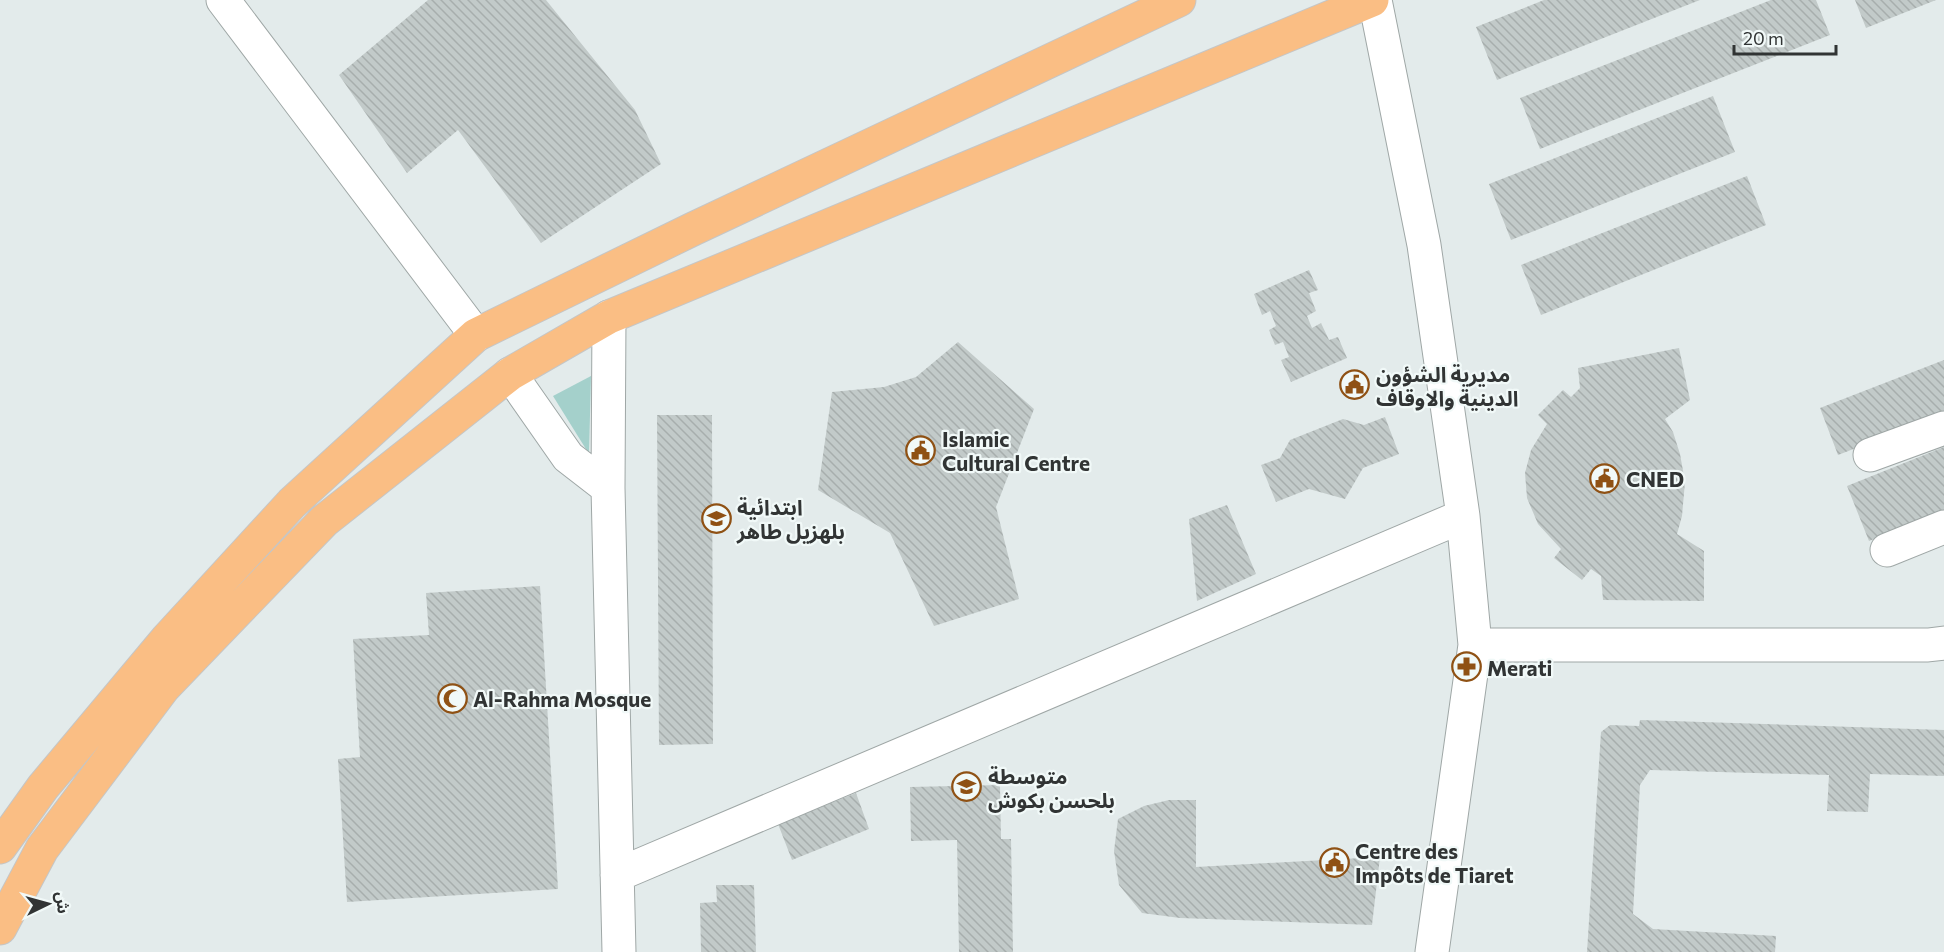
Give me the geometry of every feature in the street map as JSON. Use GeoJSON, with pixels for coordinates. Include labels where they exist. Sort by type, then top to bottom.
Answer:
{"type":"FeatureCollection","features":[{"type":"Feature","properties":{"kind":"main road"},"geometry":{"type":"LineString","coordinates":[[0,847],[43,787],[167,639],[284,512],[476,335],[1179,0]]}},
{"type":"Feature","properties":{"kind":"main road"},"geometry":{"type":"LineString","coordinates":[[0,928],[42,849],[164,687],[324,521],[510,374],[609,317],[1374,0]]}},
{"type":"Feature","properties":{"kind":"street"},"geometry":{"type":"LineString","coordinates":[[223,0],[476,335]]}},
{"type":"Feature","properties":{"kind":"street"},"geometry":{"type":"LineString","coordinates":[[1374,0],[1424,245],[1463,516],[1475,645],[1432,952]]}},
{"type":"Feature","properties":{"kind":"street"},"geometry":{"type":"LineString","coordinates":[[609,317],[608,488],[619,952]]}},
{"type":"Feature","properties":{"kind":"street"},"geometry":{"type":"LineString","coordinates":[[510,374],[568,457],[608,488]]}},
{"type":"Feature","properties":{"kind":"street"},"geometry":{"type":"LineString","coordinates":[[1870,455],[1944,428]]}},
{"type":"Feature","properties":{"kind":"street"},"geometry":{"type":"LineString","coordinates":[[617,875],[1463,516]]}},
{"type":"Feature","properties":{"kind":"street"},"geometry":{"type":"LineString","coordinates":[[1887,550],[1944,527]]}},
{"type":"Feature","properties":{"kind":"street"},"geometry":{"type":"LineString","coordinates":[[1475,645],[1928,645],[1944,643]]}},
{"type":"Feature","properties":{"kind":"shaded area"},"geometry":{"type":"Polygon","coordinates":[[[591,376],[589,454],[553,396],[591,376]]]}},
{"type":"Feature","properties":{"kind":"building"},"geometry":{"type":"Polygon","coordinates":[[[428,0],[546,0],[635,110],[661,164],[541,243],[458,130],[407,173],[339,75],[428,0]]]}},
{"type":"Feature","properties":{"kind":"building"},"geometry":{"type":"Polygon","coordinates":[[[1544,0],[1700,0],[1497,80],[1476,27],[1544,0]]]}},
{"type":"Feature","properties":{"kind":"building"},"geometry":{"type":"Polygon","coordinates":[[[1771,0],[1816,0],[1830,35],[1540,149],[1520,98],[1771,0]]]}},
{"type":"Feature","properties":{"kind":"building"},"geometry":{"type":"Polygon","coordinates":[[[1855,0],[1936,0],[1866,28],[1855,0]]]}},
{"type":"Feature","properties":{"kind":"building"},"geometry":{"type":"Polygon","coordinates":[[[1713,96],[1735,152],[1511,240],[1489,184],[1713,96]]]}},
{"type":"Feature","properties":{"kind":"building"},"geometry":{"type":"Polygon","coordinates":[[[1747,176],[1766,225],[1541,315],[1521,265],[1747,176]]]}},
{"type":"Feature","properties":{"kind":"building"},"geometry":{"type":"Polygon","coordinates":[[[1309,270],[1318,290],[1309,293],[1316,311],[1307,316],[1312,328],[1321,323],[1329,340],[1338,337],[1347,358],[1291,382],[1281,360],[1289,357],[1283,342],[1275,345],[1269,330],[1276,326],[1270,311],[1262,315],[1254,294],[1309,270]]]}},
{"type":"Feature","properties":{"kind":"building","name":"Islamic Cultural Centre"},"geometry":{"type":"Polygon","coordinates":[[[958,342],[1034,409],[996,507],[1019,599],[934,626],[890,533],[818,490],[832,392],[884,387],[916,377],[958,342]]]}},
{"type":"Feature","properties":{"kind":"building","name":"CNED"},"geometry":{"type":"Polygon","coordinates":[[[1679,348],[1690,400],[1665,419],[1673,432],[1680,454],[1685,482],[1682,516],[1677,534],[1704,551],[1704,601],[1603,600],[1601,576],[1591,569],[1582,580],[1554,558],[1561,549],[1538,524],[1527,498],[1525,473],[1531,450],[1547,424],[1538,415],[1563,390],[1571,397],[1580,388],[1578,368],[1679,348]]]}},
{"type":"Feature","properties":{"kind":"building"},"geometry":{"type":"Polygon","coordinates":[[[1944,360],[1944,414],[1838,455],[1820,408],[1944,360]]]}},
{"type":"Feature","properties":{"kind":"building"},"geometry":{"type":"Polygon","coordinates":[[[657,415],[712,415],[713,744],[659,745],[657,415]]]}},
{"type":"Feature","properties":{"kind":"building"},"geometry":{"type":"Polygon","coordinates":[[[1385,417],[1399,454],[1363,468],[1345,499],[1309,489],[1276,502],[1261,465],[1280,458],[1290,440],[1343,419],[1364,425],[1385,417]]]}},
{"type":"Feature","properties":{"kind":"building"},"geometry":{"type":"Polygon","coordinates":[[[1944,447],[1944,512],[1869,541],[1847,486],[1944,447]]]}},
{"type":"Feature","properties":{"kind":"building"},"geometry":{"type":"Polygon","coordinates":[[[1227,505],[1256,574],[1197,601],[1189,519],[1227,505]]]}},
{"type":"Feature","properties":{"kind":"building","name":"Al-Rahma Mosque"},"geometry":{"type":"Polygon","coordinates":[[[540,586],[558,889],[347,902],[338,759],[360,757],[353,639],[429,635],[426,593],[540,586]]]}},
{"type":"Feature","properties":{"kind":"building"},"geometry":{"type":"Polygon","coordinates":[[[1640,720],[1944,730],[1944,776],[1870,774],[1868,812],[1827,811],[1829,775],[1650,770],[1640,785],[1633,914],[1653,929],[1776,936],[1775,952],[1587,952],[1601,732],[1610,725],[1639,726],[1640,720]]]}},
{"type":"Feature","properties":{"kind":"building"},"geometry":{"type":"Polygon","coordinates":[[[1000,785],[1001,839],[1011,839],[1013,952],[959,952],[957,840],[911,841],[910,787],[1000,785]]]}},
{"type":"Feature","properties":{"kind":"building"},"geometry":{"type":"Polygon","coordinates":[[[856,793],[869,829],[792,860],[778,824],[856,793]]]}},
{"type":"Feature","properties":{"kind":"building","name":"Centre des Impôts de Tiaret"},"geometry":{"type":"Polygon","coordinates":[[[1169,800],[1196,800],[1196,867],[1380,857],[1372,925],[1180,918],[1142,913],[1119,885],[1114,851],[1118,819],[1144,806],[1169,800]]]}},
{"type":"Feature","properties":{"kind":"building"},"geometry":{"type":"Polygon","coordinates":[[[716,885],[754,885],[756,952],[701,952],[700,903],[717,902],[716,885]]]}},
{"type":"Feature","properties":{"kind":"place","name":"مديرية الشؤون الدينية والاوقاف"},"geometry":{"type":"Point","coordinates":[1355,385]}},
{"type":"Feature","properties":{"kind":"place","name":"Islamic Cultural Centre"},"geometry":{"type":"Point","coordinates":[921,450]}},
{"type":"Feature","properties":{"kind":"place","name":"CNED"},"geometry":{"type":"Point","coordinates":[1605,478]}},
{"type":"Feature","properties":{"kind":"place","name":"ابتدائية بلهزيل طاهر"},"geometry":{"type":"Point","coordinates":[716,518]}},
{"type":"Feature","properties":{"kind":"place","name":"Merati"},"geometry":{"type":"Point","coordinates":[1466,667]}},
{"type":"Feature","properties":{"kind":"place","name":"Al-Rahma Mosque"},"geometry":{"type":"Point","coordinates":[452,698]}},
{"type":"Feature","properties":{"kind":"place","name":"متوسطة بلحسن بكوش"},"geometry":{"type":"Point","coordinates":[967,787]}},
{"type":"Feature","properties":{"kind":"place","name":"Centre des Impôts de Tiaret"},"geometry":{"type":"Point","coordinates":[1334,862]}}]}
